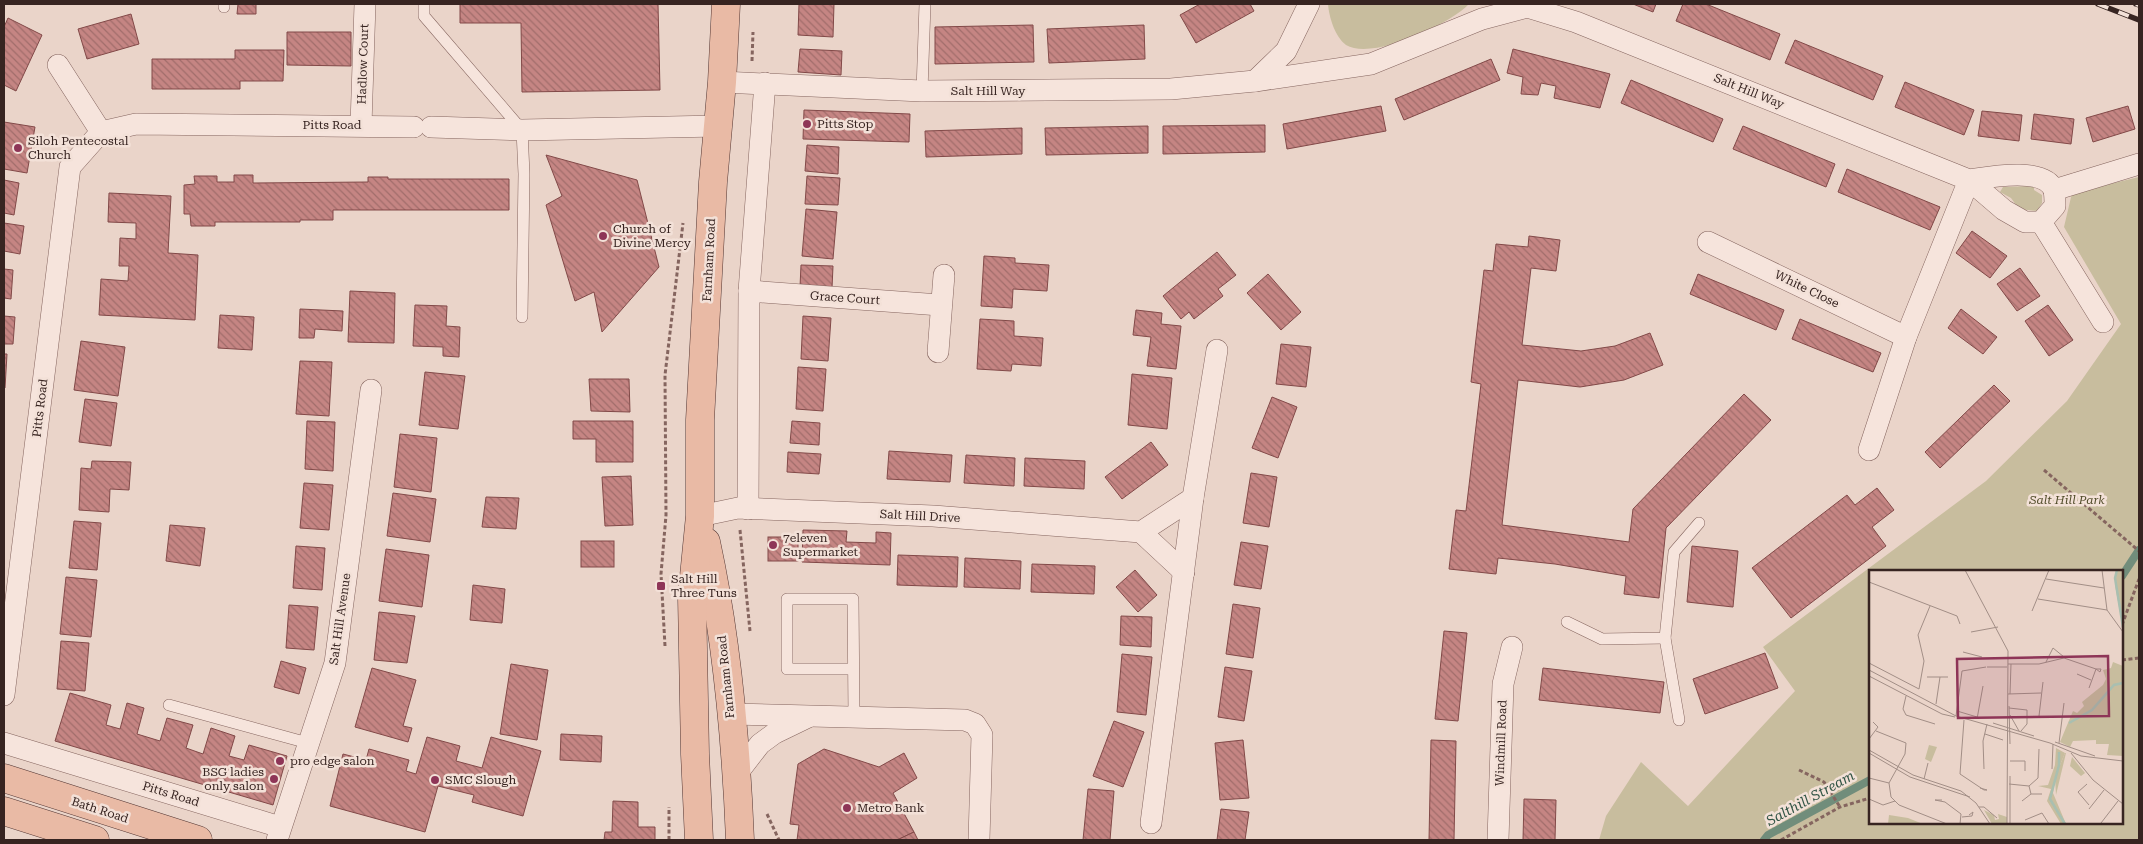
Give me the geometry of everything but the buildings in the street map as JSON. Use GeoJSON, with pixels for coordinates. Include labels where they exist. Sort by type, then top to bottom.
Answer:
{"type":"FeatureCollection","features":[{"type":"Feature","properties":{"kind":"main road","name":"Farnham Road"},"geometry":{"type":"LineString","coordinates":[[699,840],[692,596],[700,516],[700,420],[726,4]]}},
{"type":"Feature","properties":{"kind":"main road","name":"Farnham Road"},"geometry":{"type":"LineString","coordinates":[[700,516],[718,598],[736,775],[740,840]]}},
{"type":"Feature","properties":{"kind":"main road","name":"Bath Road"},"geometry":{"type":"LineString","coordinates":[[4,778],[198,840]]}},
{"type":"Feature","properties":{"kind":"main road"},"geometry":{"type":"LineString","coordinates":[[738,803],[759,840]]}},
{"type":"Feature","properties":{"kind":"main road"},"geometry":{"type":"LineString","coordinates":[[4,811],[95,840]]}},
{"type":"Feature","properties":{"kind":"street","name":"Hadlow Court"},"geometry":{"type":"LineString","coordinates":[[361,125],[365,4]]}},
{"type":"Feature","properties":{"kind":"street"},"geometry":{"type":"LineString","coordinates":[[1255,81],[1286,52],[1309,4]]}},
{"type":"Feature","properties":{"kind":"street","name":"Salt Hill Way"},"geometry":{"type":"LineString","coordinates":[[722,82],[765,82],[922,91],[1171,89],[1255,81],[1370,64],[1482,19],[1525,5],[1576,22],[1969,180],[2004,210],[2025,222],[2041,222]]}},
{"type":"Feature","properties":{"kind":"street"},"geometry":{"type":"LineString","coordinates":[[58,65],[101,132]]}},
{"type":"Feature","properties":{"kind":"street"},"geometry":{"type":"LineString","coordinates":[[748,509],[749,291],[765,82]]}},
{"type":"Feature","properties":{"kind":"street","name":"Pitts Road"},"geometry":{"type":"LineString","coordinates":[[4,695],[6,666],[70,167],[101,132],[136,124],[361,125],[522,130],[718,126]]}},
{"type":"Feature","properties":{"kind":"street"},"geometry":{"type":"LineString","coordinates":[[2103,322],[2041,222],[2055,206],[2054,190],[2139,164]]}},
{"type":"Feature","properties":{"kind":"street","name":"Salt Hill Way"},"geometry":{"type":"LineString","coordinates":[[1969,180],[2014,174],[2043,179],[2054,190]]}},
{"type":"Feature","properties":{"kind":"street"},"geometry":{"type":"LineString","coordinates":[[1869,450],[1906,337],[1969,180]]}},
{"type":"Feature","properties":{"kind":"street","name":"White Close"},"geometry":{"type":"LineString","coordinates":[[1708,242],[1906,337]]}},
{"type":"Feature","properties":{"kind":"street"},"geometry":{"type":"LineString","coordinates":[[938,352],[940,304],[944,275]]}},
{"type":"Feature","properties":{"kind":"street","name":"Grace Court"},"geometry":{"type":"LineString","coordinates":[[749,291],[940,304]]}},
{"type":"Feature","properties":{"kind":"street"},"geometry":{"type":"LineString","coordinates":[[1151,824],[1193,498],[1217,350]]}},
{"type":"Feature","properties":{"kind":"street","name":"Salt Hill Avenue"},"geometry":{"type":"LineString","coordinates":[[278,834],[335,663],[371,390]]}},
{"type":"Feature","properties":{"kind":"street"},"geometry":{"type":"LineString","coordinates":[[1184,572],[1141,532],[1193,498]]}},
{"type":"Feature","properties":{"kind":"street","name":"Salt Hill Drive"},"geometry":{"type":"LineString","coordinates":[[700,516],[738,508],[933,516],[1141,532]]}},
{"type":"Feature","properties":{"kind":"street","name":"Windmill Road"},"geometry":{"type":"LineString","coordinates":[[1498,840],[1503,684],[1512,646]]}},
{"type":"Feature","properties":{"kind":"street"},"geometry":{"type":"LineString","coordinates":[[730,714],[812,714],[964,720],[975,724],[982,736],[979,840]]}},
{"type":"Feature","properties":{"kind":"street"},"geometry":{"type":"LineString","coordinates":[[736,775],[760,744],[775,733],[812,714]]}},
{"type":"Feature","properties":{"kind":"street","name":"Pitts Road"},"geometry":{"type":"LineString","coordinates":[[4,743],[278,834]]}},
{"type":"Feature","properties":{"kind":"lane"},"geometry":{"type":"LineString","coordinates":[[424,4],[424,16],[522,130],[524,174],[522,317]]}},
{"type":"Feature","properties":{"kind":"lane"},"geometry":{"type":"LineString","coordinates":[[922,91],[926,4]]}},
{"type":"Feature","properties":{"kind":"lane"},"geometry":{"type":"LineString","coordinates":[[1679,720],[1665,638],[1674,552],[1699,523]]}},
{"type":"Feature","properties":{"kind":"lane"},"geometry":{"type":"LineString","coordinates":[[853,670],[787,669],[787,598],[852,599],[854,716]]}},
{"type":"Feature","properties":{"kind":"lane"},"geometry":{"type":"LineString","coordinates":[[1567,622],[1602,639],[1665,638]]}},
{"type":"Feature","properties":{"kind":"lane"},"geometry":{"type":"LineString","coordinates":[[169,705],[308,743]]}},
{"type":"Feature","properties":{"kind":"path"},"geometry":{"type":"LineString","coordinates":[[2044,470],[2139,551]]}},
{"type":"Feature","properties":{"kind":"path"},"geometry":{"type":"LineString","coordinates":[[2123,622],[2139,578]]}},
{"type":"Feature","properties":{"kind":"path"},"geometry":{"type":"LineString","coordinates":[[2123,660],[2139,658]]}},
{"type":"Feature","properties":{"kind":"path"},"geometry":{"type":"LineString","coordinates":[[1799,770],[1824,782],[1839,806]]}},
{"type":"Feature","properties":{"kind":"path"},"geometry":{"type":"LineString","coordinates":[[1781,840],[1839,806],[1869,798]]}},
{"type":"Feature","properties":{"kind":"green space"},"geometry":{"type":"Polygon","coordinates":[[[1328,4],[1469,4],[1446,21],[1410,38],[1374,48],[1358,49],[1346,45],[1339,37],[1331,21],[1328,4]]]}},
{"type":"Feature","properties":{"kind":"green space","name":"Salt Hill Park"},"geometry":{"type":"Polygon","coordinates":[[[2139,177],[2139,840],[1599,840],[1606,816],[1641,762],[1688,806],[1795,691],[1763,647],[1986,481],[2067,401],[2121,324],[2064,227],[2072,193],[2139,177]]]}},
{"type":"Feature","properties":{"kind":"green space"},"geometry":{"type":"Polygon","coordinates":[[[2034,186],[2034,190],[2042,195],[2042,203],[2037,211],[2019,209],[2011,198],[2000,192],[2003,187],[2034,186]]]}},
{"type":"Feature","properties":{"kind":"waterway","name":"Salthill Stream"},"geometry":{"type":"LineString","coordinates":[[2123,574],[2139,550]]}},
{"type":"Feature","properties":{"kind":"waterway","name":"Salthill Stream"},"geometry":{"type":"LineString","coordinates":[[1764,840],[1768,835],[1869,781]]}},
{"type":"Feature","properties":{"kind":"railway"},"geometry":{"type":"LineString","coordinates":[[2098,4],[2139,20]]}},
{"type":"Feature","properties":{"kind":"place","name":"Pitts Stop"},"geometry":{"type":"Point","coordinates":[807,124]}},
{"type":"Feature","properties":{"kind":"place","name":"Siloh Pentecostal Church"},"geometry":{"type":"Point","coordinates":[18,148]}},
{"type":"Feature","properties":{"kind":"place","name":"Church of Divine Mercy"},"geometry":{"type":"Point","coordinates":[603,236]}},
{"type":"Feature","properties":{"kind":"place","name":"7eleven Supermarket"},"geometry":{"type":"Point","coordinates":[773,545]}},
{"type":"Feature","properties":{"kind":"place","name":"Salt Hill Three Tuns"},"geometry":{"type":"Point","coordinates":[661,586]}},
{"type":"Feature","properties":{"kind":"place","name":"pro edge salon"},"geometry":{"type":"Point","coordinates":[280,761]}},
{"type":"Feature","properties":{"kind":"place","name":"BSG ladies only salon"},"geometry":{"type":"Point","coordinates":[274,779]}},
{"type":"Feature","properties":{"kind":"place","name":"SMC Slough"},"geometry":{"type":"Point","coordinates":[435,780]}},
{"type":"Feature","properties":{"kind":"place","name":"Metro Bank"},"geometry":{"type":"Point","coordinates":[847,808]}}]}
